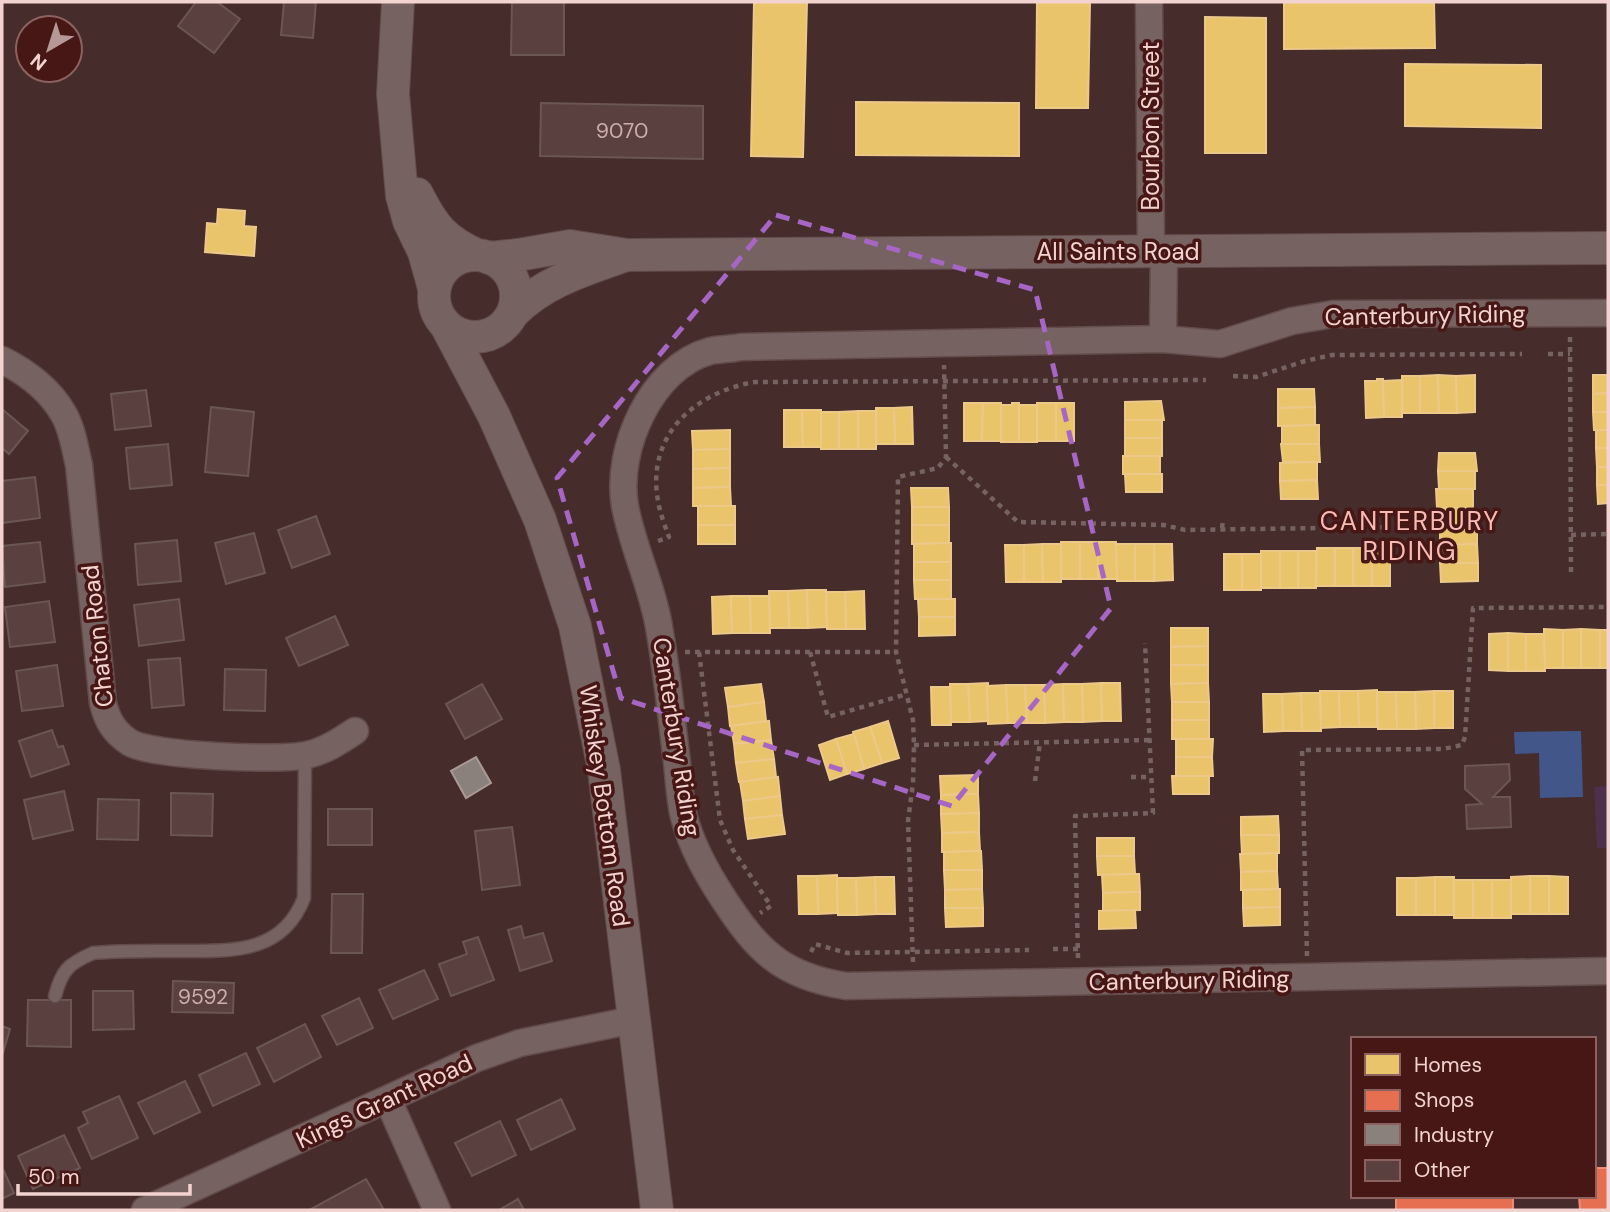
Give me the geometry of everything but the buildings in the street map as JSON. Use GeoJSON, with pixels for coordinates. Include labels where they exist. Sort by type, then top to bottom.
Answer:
{"type":"FeatureCollection","features":[{"type":"Feature","properties":{"kind":"street"},"geometry":{"type":"LineString","coordinates":[[398,2],[393,94],[402,196],[409,221],[424,252],[434,288]]}},
{"type":"Feature","properties":{"kind":"street","name":"Bourbon Street"},"geometry":{"type":"LineString","coordinates":[[1149,2],[1158,251]]}},
{"type":"Feature","properties":{"kind":"street"},"geometry":{"type":"LineString","coordinates":[[399,158],[426,213],[436,227],[453,243],[483,256],[503,266],[513,279],[516,292],[509,319],[492,335],[477,338],[459,335],[447,327],[437,314],[433,303],[434,288],[439,274],[449,263],[463,256],[483,256]]}},
{"type":"Feature","properties":{"kind":"street","name":"All Saints Road"},"geometry":{"type":"LineString","coordinates":[[483,256],[518,256],[570,246],[627,255],[1608,248]]}},
{"type":"Feature","properties":{"kind":"street"},"geometry":{"type":"LineString","coordinates":[[1158,251],[1163,339]]}},
{"type":"Feature","properties":{"kind":"street","name":"All Saints Road"},"geometry":{"type":"LineString","coordinates":[[509,319],[532,296],[557,280],[627,255]]}},
{"type":"Feature","properties":{"kind":"street","name":"Canterbury Riding"},"geometry":{"type":"LineString","coordinates":[[1608,313],[1333,314],[1292,321],[1220,344],[1163,339],[741,347],[709,352],[684,363],[665,380],[651,398],[637,422],[627,450],[622,478],[630,530],[659,624],[683,813],[692,844],[706,872],[746,934],[769,956],[797,973],[819,982],[846,986],[1608,971]]}},
{"type":"Feature","properties":{"kind":"street","name":"Whiskey Bottom Road"},"geometry":{"type":"LineString","coordinates":[[494,416],[491,368],[493,356],[509,319]]}},
{"type":"Feature","properties":{"kind":"street","name":"Whiskey Bottom Road"},"geometry":{"type":"LineString","coordinates":[[447,327],[494,416],[540,520],[575,626],[604,769],[657,1210]]}},
{"type":"Feature","properties":{"kind":"street","name":"Chaton Road"},"geometry":{"type":"LineString","coordinates":[[2,360],[24,372],[45,390],[64,414],[72,436],[79,465],[103,703],[111,726],[130,743],[158,752],[273,757],[305,755],[324,750],[355,732]]}},
{"type":"Feature","properties":{"kind":"street","name":"Kings Grant Road"},"geometry":{"type":"LineString","coordinates":[[147,1210],[477,1058],[520,1044],[633,1020]]}},
{"type":"Feature","properties":{"kind":"street"},"geometry":{"type":"LineString","coordinates":[[388,1100],[437,1210]]}},
{"type":"Feature","properties":{"kind":"lane"},"geometry":{"type":"LineString","coordinates":[[55,996],[61,974],[75,961],[93,953],[232,951],[266,942],[283,930],[297,915],[304,898],[305,755]]}},
{"type":"Feature","properties":{"kind":"path"},"geometry":{"type":"LineString","coordinates":[[1570,333],[1571,573]]}},
{"type":"Feature","properties":{"kind":"path"},"geometry":{"type":"LineString","coordinates":[[914,985],[908,821],[914,745],[913,720],[896,652],[898,477],[938,468],[946,457],[943,343]]}},
{"type":"Feature","properties":{"kind":"path"},"geometry":{"type":"LineString","coordinates":[[1233,376],[1256,377],[1332,355],[1522,354]]}},
{"type":"Feature","properties":{"kind":"path"},"geometry":{"type":"LineString","coordinates":[[1548,354],[1570,354]]}},
{"type":"Feature","properties":{"kind":"path"},"geometry":{"type":"LineString","coordinates":[[650,543],[669,537],[658,502],[657,484],[663,445],[679,421],[700,401],[731,386],[755,382],[1206,380]]}},
{"type":"Feature","properties":{"kind":"path"},"geometry":{"type":"LineString","coordinates":[[946,457],[1018,522],[1164,525],[1185,530],[1389,527]]}},
{"type":"Feature","properties":{"kind":"path"},"geometry":{"type":"LineString","coordinates":[[1222,528],[1223,520]]}},
{"type":"Feature","properties":{"kind":"path"},"geometry":{"type":"LineString","coordinates":[[1571,535],[1608,534]]}},
{"type":"Feature","properties":{"kind":"path"},"geometry":{"type":"LineString","coordinates":[[1307,963],[1302,750],[1443,749],[1462,745],[1465,737],[1473,608],[1608,607]]}},
{"type":"Feature","properties":{"kind":"path"},"geometry":{"type":"LineString","coordinates":[[1079,969],[1074,816],[1153,813],[1145,643]]}},
{"type":"Feature","properties":{"kind":"path"},"geometry":{"type":"LineString","coordinates":[[663,652],[896,652]]}},
{"type":"Feature","properties":{"kind":"path"},"geometry":{"type":"LineString","coordinates":[[699,652],[720,820],[733,850],[771,906],[754,917]]}},
{"type":"Feature","properties":{"kind":"path"},"geometry":{"type":"LineString","coordinates":[[810,652],[828,717],[907,694]]}},
{"type":"Feature","properties":{"kind":"path"},"geometry":{"type":"LineString","coordinates":[[914,745],[1150,740]]}},
{"type":"Feature","properties":{"kind":"path"},"geometry":{"type":"LineString","coordinates":[[1035,781],[1040,742]]}},
{"type":"Feature","properties":{"kind":"path"},"geometry":{"type":"LineString","coordinates":[[1131,777],[1151,777]]}},
{"type":"Feature","properties":{"kind":"path"},"geometry":{"type":"LineString","coordinates":[[807,960],[815,944],[847,953],[1028,950]]}},
{"type":"Feature","properties":{"kind":"path"},"geometry":{"type":"LineString","coordinates":[[1053,949],[1078,949]]}},
{"type":"Feature","properties":{"kind":"highlighted area"},"geometry":{"type":"Polygon","coordinates":[[[776,215],[1035,290],[1111,608],[952,806],[621,698],[557,478],[776,215]]]}},
{"type":"Feature","properties":{"kind":"shaded area"},"geometry":{"type":"Polygon","coordinates":[[[1608,786],[1608,848],[1597,848],[1594,787],[1608,786]]]}},
{"type":"Feature","properties":{"kind":"water"},"geometry":{"type":"Polygon","coordinates":[[[1581,731],[1583,797],[1540,798],[1539,753],[1515,754],[1514,732],[1581,731]]]}},
{"type":"Feature","properties":{"kind":"district","name":"CANTERBURY RIDING"},"geometry":{"type":"Point","coordinates":[1410,536]}}]}
